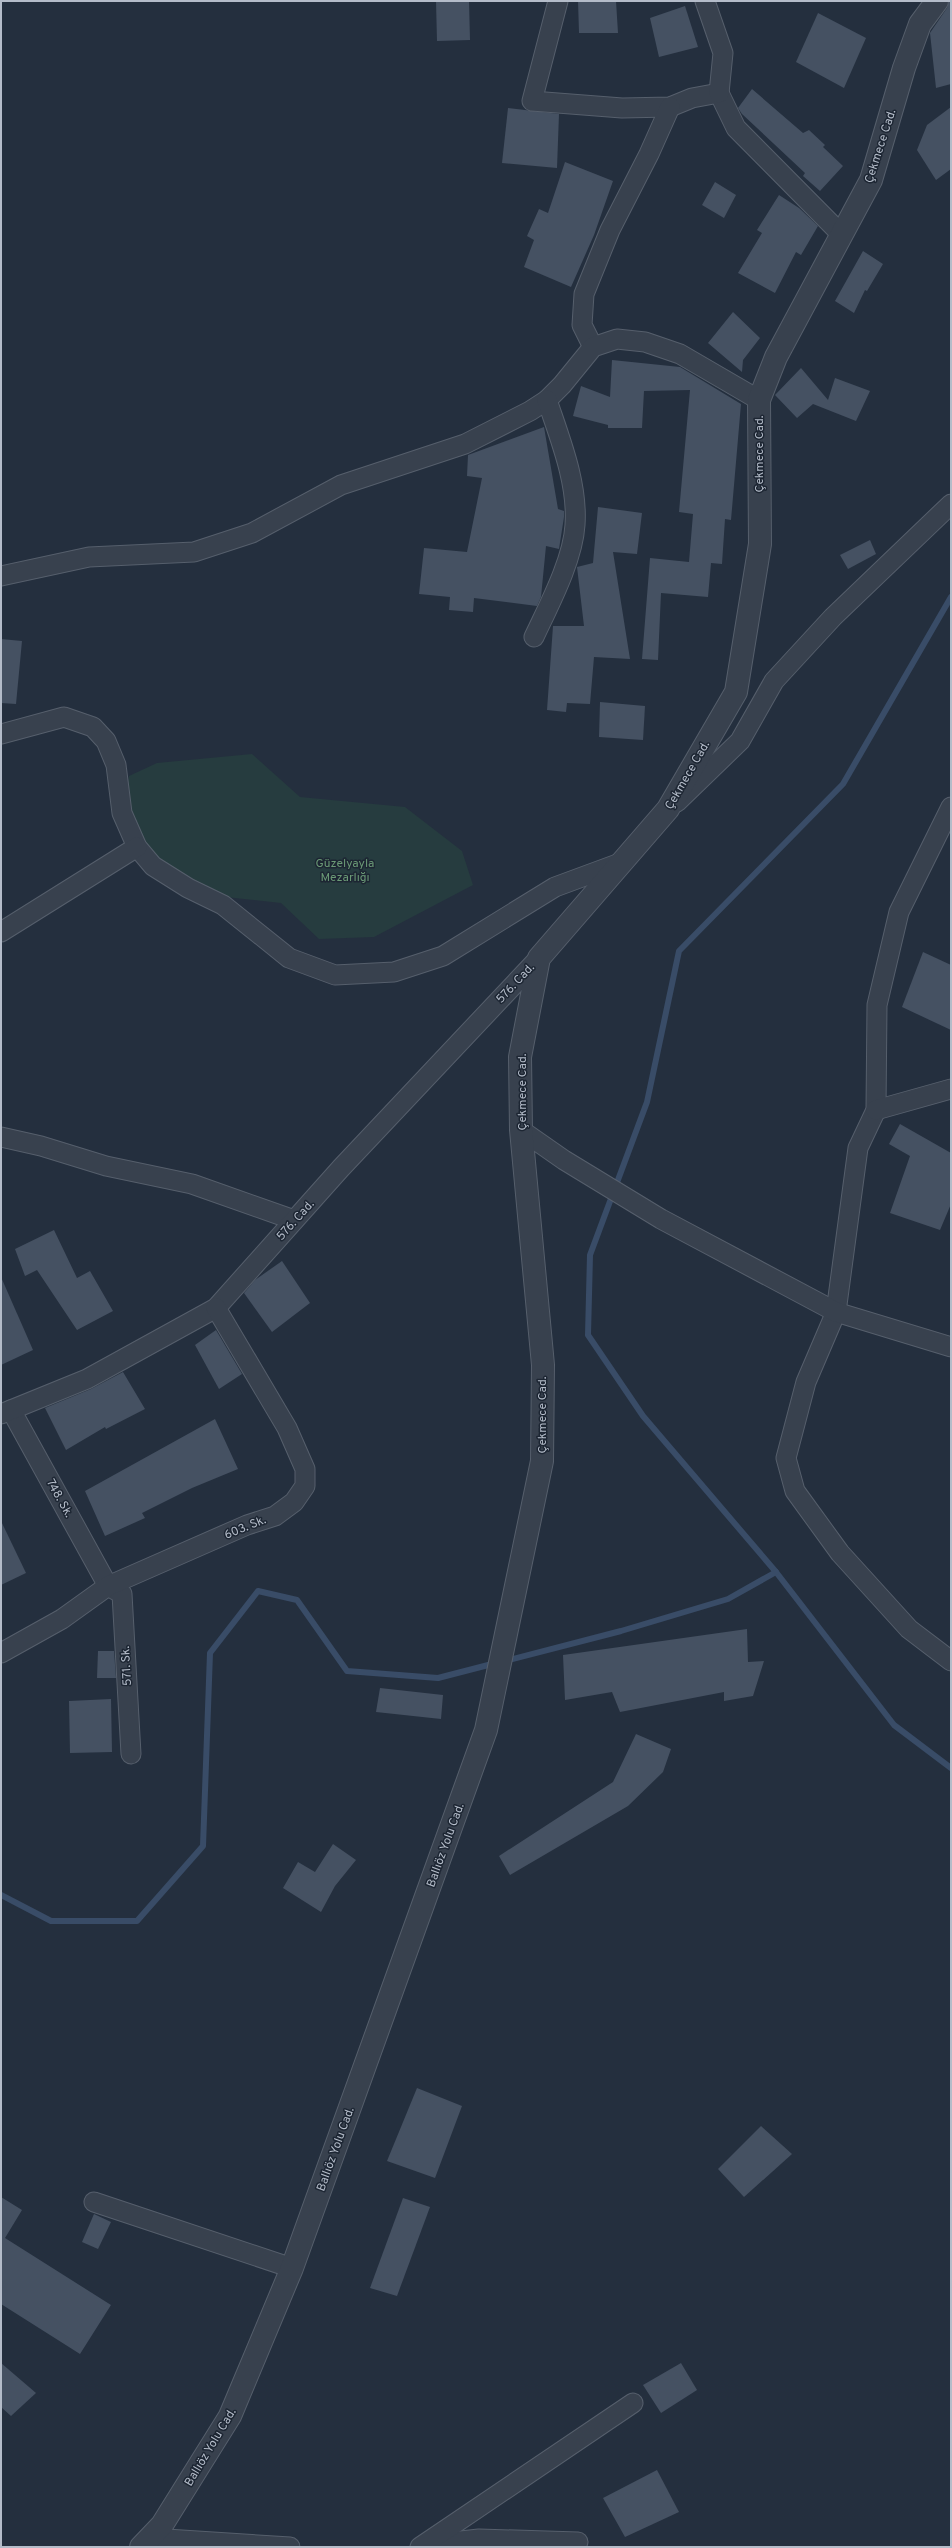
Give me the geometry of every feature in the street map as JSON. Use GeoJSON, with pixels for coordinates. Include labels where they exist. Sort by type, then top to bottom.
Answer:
{"type":"FeatureCollection","features":[{"type":"Feature","properties":{"kind":"street"},"geometry":{"type":"LineString","coordinates":[[558,1],[532,101],[622,108],[670,107],[692,98],[718,93]]}},
{"type":"Feature","properties":{"kind":"street"},"geometry":{"type":"LineString","coordinates":[[705,1],[723,53],[718,93],[736,128],[842,235]]}},
{"type":"Feature","properties":{"kind":"street","name":"Çekmece Cad."},"geometry":{"type":"LineString","coordinates":[[486,1730],[542,1461],[543,1366],[521,1130],[520,1057],[539,958],[668,810],[736,692],[760,544],[759,400],[776,357],[871,180],[904,68],[920,24],[937,1]]}},
{"type":"Feature","properties":{"kind":"street"},"geometry":{"type":"LineString","coordinates":[[593,347],[582,325],[584,294],[610,230],[649,154],[670,107]]}},
{"type":"Feature","properties":{"kind":"street"},"geometry":{"type":"LineString","coordinates":[[1,576],[89,557],[194,552],[252,533],[340,484],[465,444],[547,400],[593,347],[617,339],[645,342],[680,354],[759,400]]}},
{"type":"Feature","properties":{"kind":"street"},"geometry":{"type":"LineString","coordinates":[[534,637],[568,556],[575,525],[570,467],[547,400]]}},
{"type":"Feature","properties":{"kind":"street"},"geometry":{"type":"LineString","coordinates":[[668,810],[740,741],[774,681],[833,617],[951,504]]}},
{"type":"Feature","properties":{"kind":"street"},"geometry":{"type":"LineString","coordinates":[[1,734],[64,717],[93,727],[106,741],[116,765],[122,813],[137,847],[153,866],[188,888],[223,905],[289,958],[335,975],[394,972],[443,956],[555,887],[620,864]]}},
{"type":"Feature","properties":{"kind":"street"},"geometry":{"type":"LineString","coordinates":[[951,807],[899,912],[877,1005],[876,1110],[858,1148],[836,1312],[806,1382],[791,1430],[786,1458],[795,1491],[840,1553],[909,1629],[951,1661]]}},
{"type":"Feature","properties":{"kind":"street"},"geometry":{"type":"LineString","coordinates":[[1,932],[137,847]]}},
{"type":"Feature","properties":{"kind":"street","name":"576. Cad."},"geometry":{"type":"LineString","coordinates":[[6,1412],[86,1379],[216,1308],[294,1220],[539,958]]}},
{"type":"Feature","properties":{"kind":"street"},"geometry":{"type":"LineString","coordinates":[[876,1110],[951,1089]]}},
{"type":"Feature","properties":{"kind":"street"},"geometry":{"type":"LineString","coordinates":[[521,1130],[564,1160],[661,1219],[836,1312],[951,1347]]}},
{"type":"Feature","properties":{"kind":"street"},"geometry":{"type":"LineString","coordinates":[[1,1137],[41,1146],[106,1166],[192,1184],[294,1220]]}},
{"type":"Feature","properties":{"kind":"street","name":"603. Sk."},"geometry":{"type":"LineString","coordinates":[[1,1653],[62,1619],[108,1586],[247,1525],[275,1516],[294,1502],[305,1486],[305,1468],[287,1428],[216,1308]]}},
{"type":"Feature","properties":{"kind":"street","name":"748. Sk."},"geometry":{"type":"LineString","coordinates":[[6,1412],[108,1586]]}},
{"type":"Feature","properties":{"kind":"street","name":"571. Sk."},"geometry":{"type":"LineString","coordinates":[[108,1586],[122,1594],[132,1754]]}},
{"type":"Feature","properties":{"kind":"street","name":"Ballıöz Yolu Cad."},"geometry":{"type":"LineString","coordinates":[[146,2543],[230,2416],[292,2268],[486,1730]]}},
{"type":"Feature","properties":{"kind":"street"},"geometry":{"type":"LineString","coordinates":[[94,2202],[292,2268]]}},
{"type":"Feature","properties":{"kind":"street"},"geometry":{"type":"LineString","coordinates":[[422,2546],[633,2403]]}},
{"type":"Feature","properties":{"kind":"street"},"geometry":{"type":"LineString","coordinates":[[422,2546],[479,2539],[578,2542]]}},
{"type":"Feature","properties":{"kind":"street"},"geometry":{"type":"LineString","coordinates":[[146,2543],[290,2547]]}},
{"type":"Feature","properties":{"kind":"green space","name":"Güzelyayla Mezarlığı"},"geometry":{"type":"Polygon","coordinates":[[[252,754],[300,797],[405,807],[462,851],[473,885],[374,937],[319,939],[281,903],[216,896],[140,853],[122,813],[129,776],[157,763],[252,754]]]}},
{"type":"Feature","properties":{"kind":"building"},"geometry":{"type":"Polygon","coordinates":[[[436,1],[469,1],[470,40],[437,41],[436,1]]]}},
{"type":"Feature","properties":{"kind":"building"},"geometry":{"type":"Polygon","coordinates":[[[578,1],[616,1],[618,33],[579,33],[578,1]]]}},
{"type":"Feature","properties":{"kind":"building"},"geometry":{"type":"Polygon","coordinates":[[[949,1],[951,1],[951,84],[936,88],[930,33],[947,8],[949,1]]]}},
{"type":"Feature","properties":{"kind":"building"},"geometry":{"type":"Polygon","coordinates":[[[685,6],[698,47],[659,57],[650,18],[685,6]]]}},
{"type":"Feature","properties":{"kind":"building"},"geometry":{"type":"Polygon","coordinates":[[[818,13],[866,38],[844,88],[796,62],[818,13]]]}},
{"type":"Feature","properties":{"kind":"building"},"geometry":{"type":"Polygon","coordinates":[[[752,89],[803,133],[809,130],[825,145],[823,147],[843,166],[820,191],[803,176],[805,173],[742,114],[738,108],[752,89]]]}},
{"type":"Feature","properties":{"kind":"building"},"geometry":{"type":"Polygon","coordinates":[[[951,107],[951,169],[936,180],[917,150],[927,125],[951,107]]]}},
{"type":"Feature","properties":{"kind":"building"},"geometry":{"type":"Polygon","coordinates":[[[508,108],[559,114],[557,168],[502,163],[508,108]]]}},
{"type":"Feature","properties":{"kind":"building"},"geometry":{"type":"Polygon","coordinates":[[[565,162],[613,181],[594,235],[571,287],[524,267],[534,240],[527,236],[539,209],[548,213],[565,162]]]}},
{"type":"Feature","properties":{"kind":"building"},"geometry":{"type":"Polygon","coordinates":[[[715,182],[736,195],[724,218],[702,205],[715,182]]]}},
{"type":"Feature","properties":{"kind":"building"},"geometry":{"type":"Polygon","coordinates":[[[779,195],[799,208],[818,226],[801,255],[796,252],[775,293],[738,273],[762,233],[757,230],[779,195]]]}},
{"type":"Feature","properties":{"kind":"building"},"geometry":{"type":"Polygon","coordinates":[[[863,251],[883,264],[867,291],[865,290],[854,313],[835,301],[863,251]]]}},
{"type":"Feature","properties":{"kind":"building"},"geometry":{"type":"Polygon","coordinates":[[[733,312],[760,338],[743,360],[742,372],[708,343],[733,312]]]}},
{"type":"Feature","properties":{"kind":"building"},"geometry":{"type":"Polygon","coordinates":[[[612,360],[680,367],[741,404],[731,520],[725,519],[722,564],[711,563],[708,597],[661,593],[658,660],[642,659],[650,558],[689,562],[693,514],[679,512],[690,390],[644,391],[642,428],[608,428],[608,425],[573,416],[581,386],[610,397],[612,360]]]}},
{"type":"Feature","properties":{"kind":"building"},"geometry":{"type":"Polygon","coordinates":[[[801,368],[828,400],[835,378],[870,391],[856,421],[813,404],[797,418],[775,395],[801,368]]]}},
{"type":"Feature","properties":{"kind":"building"},"geometry":{"type":"Polygon","coordinates":[[[544,427],[558,509],[564,511],[564,517],[559,549],[546,546],[541,597],[537,606],[474,598],[473,612],[449,610],[450,597],[419,594],[424,548],[467,552],[482,478],[467,476],[468,455],[544,427]]]}},
{"type":"Feature","properties":{"kind":"building"},"geometry":{"type":"Polygon","coordinates":[[[598,507],[642,513],[637,554],[613,552],[630,659],[594,657],[590,704],[567,703],[566,712],[547,710],[553,626],[584,626],[577,567],[593,563],[598,507]]]}},
{"type":"Feature","properties":{"kind":"building"},"geometry":{"type":"Polygon","coordinates":[[[870,540],[876,554],[848,569],[840,555],[870,540]]]}},
{"type":"Feature","properties":{"kind":"building"},"geometry":{"type":"Polygon","coordinates":[[[1,639],[22,641],[16,704],[1,703],[1,639]]]}},
{"type":"Feature","properties":{"kind":"building"},"geometry":{"type":"Polygon","coordinates":[[[600,702],[645,706],[643,740],[599,737],[600,702]]]}},
{"type":"Feature","properties":{"kind":"building"},"geometry":{"type":"Polygon","coordinates":[[[923,952],[951,965],[951,1030],[902,1007],[923,952]]]}},
{"type":"Feature","properties":{"kind":"building"},"geometry":{"type":"Polygon","coordinates":[[[900,1124],[951,1153],[951,1204],[940,1230],[890,1213],[910,1156],[889,1144],[900,1124]]]}},
{"type":"Feature","properties":{"kind":"building"},"geometry":{"type":"Polygon","coordinates":[[[54,1230],[77,1278],[90,1271],[113,1311],[77,1330],[37,1270],[25,1276],[15,1249],[54,1230]]]}},
{"type":"Feature","properties":{"kind":"building"},"geometry":{"type":"Polygon","coordinates":[[[282,1261],[310,1303],[272,1332],[244,1293],[255,1280],[282,1261]]]}},
{"type":"Feature","properties":{"kind":"building"},"geometry":{"type":"Polygon","coordinates":[[[1,1277],[33,1350],[1,1365],[1,1277]]]}},
{"type":"Feature","properties":{"kind":"building"},"geometry":{"type":"Polygon","coordinates":[[[216,1330],[242,1374],[219,1389],[195,1345],[216,1330]]]}},
{"type":"Feature","properties":{"kind":"building"},"geometry":{"type":"Polygon","coordinates":[[[123,1372],[145,1409],[106,1429],[105,1427],[66,1450],[45,1408],[91,1389],[123,1372]]]}},
{"type":"Feature","properties":{"kind":"building"},"geometry":{"type":"Polygon","coordinates":[[[215,1419],[238,1469],[192,1488],[142,1513],[145,1518],[105,1536],[85,1491],[215,1419]]]}},
{"type":"Feature","properties":{"kind":"building"},"geometry":{"type":"Polygon","coordinates":[[[1,1521],[26,1573],[1,1585],[1,1521]]]}},
{"type":"Feature","properties":{"kind":"building"},"geometry":{"type":"Polygon","coordinates":[[[747,1629],[748,1662],[764,1661],[753,1696],[724,1701],[724,1692],[620,1712],[612,1692],[565,1700],[563,1655],[747,1629]]]}},
{"type":"Feature","properties":{"kind":"building"},"geometry":{"type":"Polygon","coordinates":[[[98,1651],[114,1651],[116,1678],[97,1678],[98,1651]]]}},
{"type":"Feature","properties":{"kind":"building"},"geometry":{"type":"Polygon","coordinates":[[[380,1688],[443,1695],[441,1719],[376,1712],[380,1688]]]}},
{"type":"Feature","properties":{"kind":"building"},"geometry":{"type":"Polygon","coordinates":[[[111,1699],[112,1752],[70,1753],[69,1701],[111,1699]]]}},
{"type":"Feature","properties":{"kind":"building"},"geometry":{"type":"Polygon","coordinates":[[[636,1734],[671,1749],[663,1772],[628,1806],[510,1875],[499,1856],[613,1782],[636,1734]]]}},
{"type":"Feature","properties":{"kind":"building"},"geometry":{"type":"Polygon","coordinates":[[[333,1844],[356,1860],[335,1886],[321,1912],[283,1888],[298,1862],[315,1872],[333,1844]]]}},
{"type":"Feature","properties":{"kind":"building"},"geometry":{"type":"Polygon","coordinates":[[[417,2088],[462,2106],[435,2178],[387,2161],[417,2088]]]}},
{"type":"Feature","properties":{"kind":"building"},"geometry":{"type":"Polygon","coordinates":[[[761,2126],[792,2154],[744,2197],[718,2169],[761,2126]]]}},
{"type":"Feature","properties":{"kind":"building"},"geometry":{"type":"Polygon","coordinates":[[[1,2197],[22,2210],[5,2238],[111,2305],[80,2354],[1,2304],[1,2197]]]}},
{"type":"Feature","properties":{"kind":"building"},"geometry":{"type":"Polygon","coordinates":[[[403,2198],[430,2207],[397,2296],[370,2288],[403,2198]]]}},
{"type":"Feature","properties":{"kind":"building"},"geometry":{"type":"Polygon","coordinates":[[[94,2214],[111,2222],[98,2249],[82,2242],[94,2214]]]}},
{"type":"Feature","properties":{"kind":"building"},"geometry":{"type":"Polygon","coordinates":[[[1,2363],[36,2393],[11,2416],[1,2407],[1,2363]]]}},
{"type":"Feature","properties":{"kind":"building"},"geometry":{"type":"Polygon","coordinates":[[[681,2363],[697,2390],[661,2413],[643,2385],[681,2363]]]}},
{"type":"Feature","properties":{"kind":"building"},"geometry":{"type":"Polygon","coordinates":[[[657,2470],[679,2512],[625,2537],[603,2498],[657,2470]]]}},
{"type":"Feature","properties":{"kind":"waterway"},"geometry":{"type":"LineString","coordinates":[[951,597],[843,784],[679,951],[647,1102],[590,1255],[588,1335],[643,1416],[776,1572],[894,1725],[951,1768]]}},
{"type":"Feature","properties":{"kind":"waterway"},"geometry":{"type":"LineString","coordinates":[[505,1661],[621,1631],[728,1599],[776,1572]]}},
{"type":"Feature","properties":{"kind":"waterway"},"geometry":{"type":"LineString","coordinates":[[1,1895],[51,1921],[137,1921],[203,1846],[210,1653],[258,1591],[297,1600],[347,1671],[438,1678],[496,1663]]}}]}
